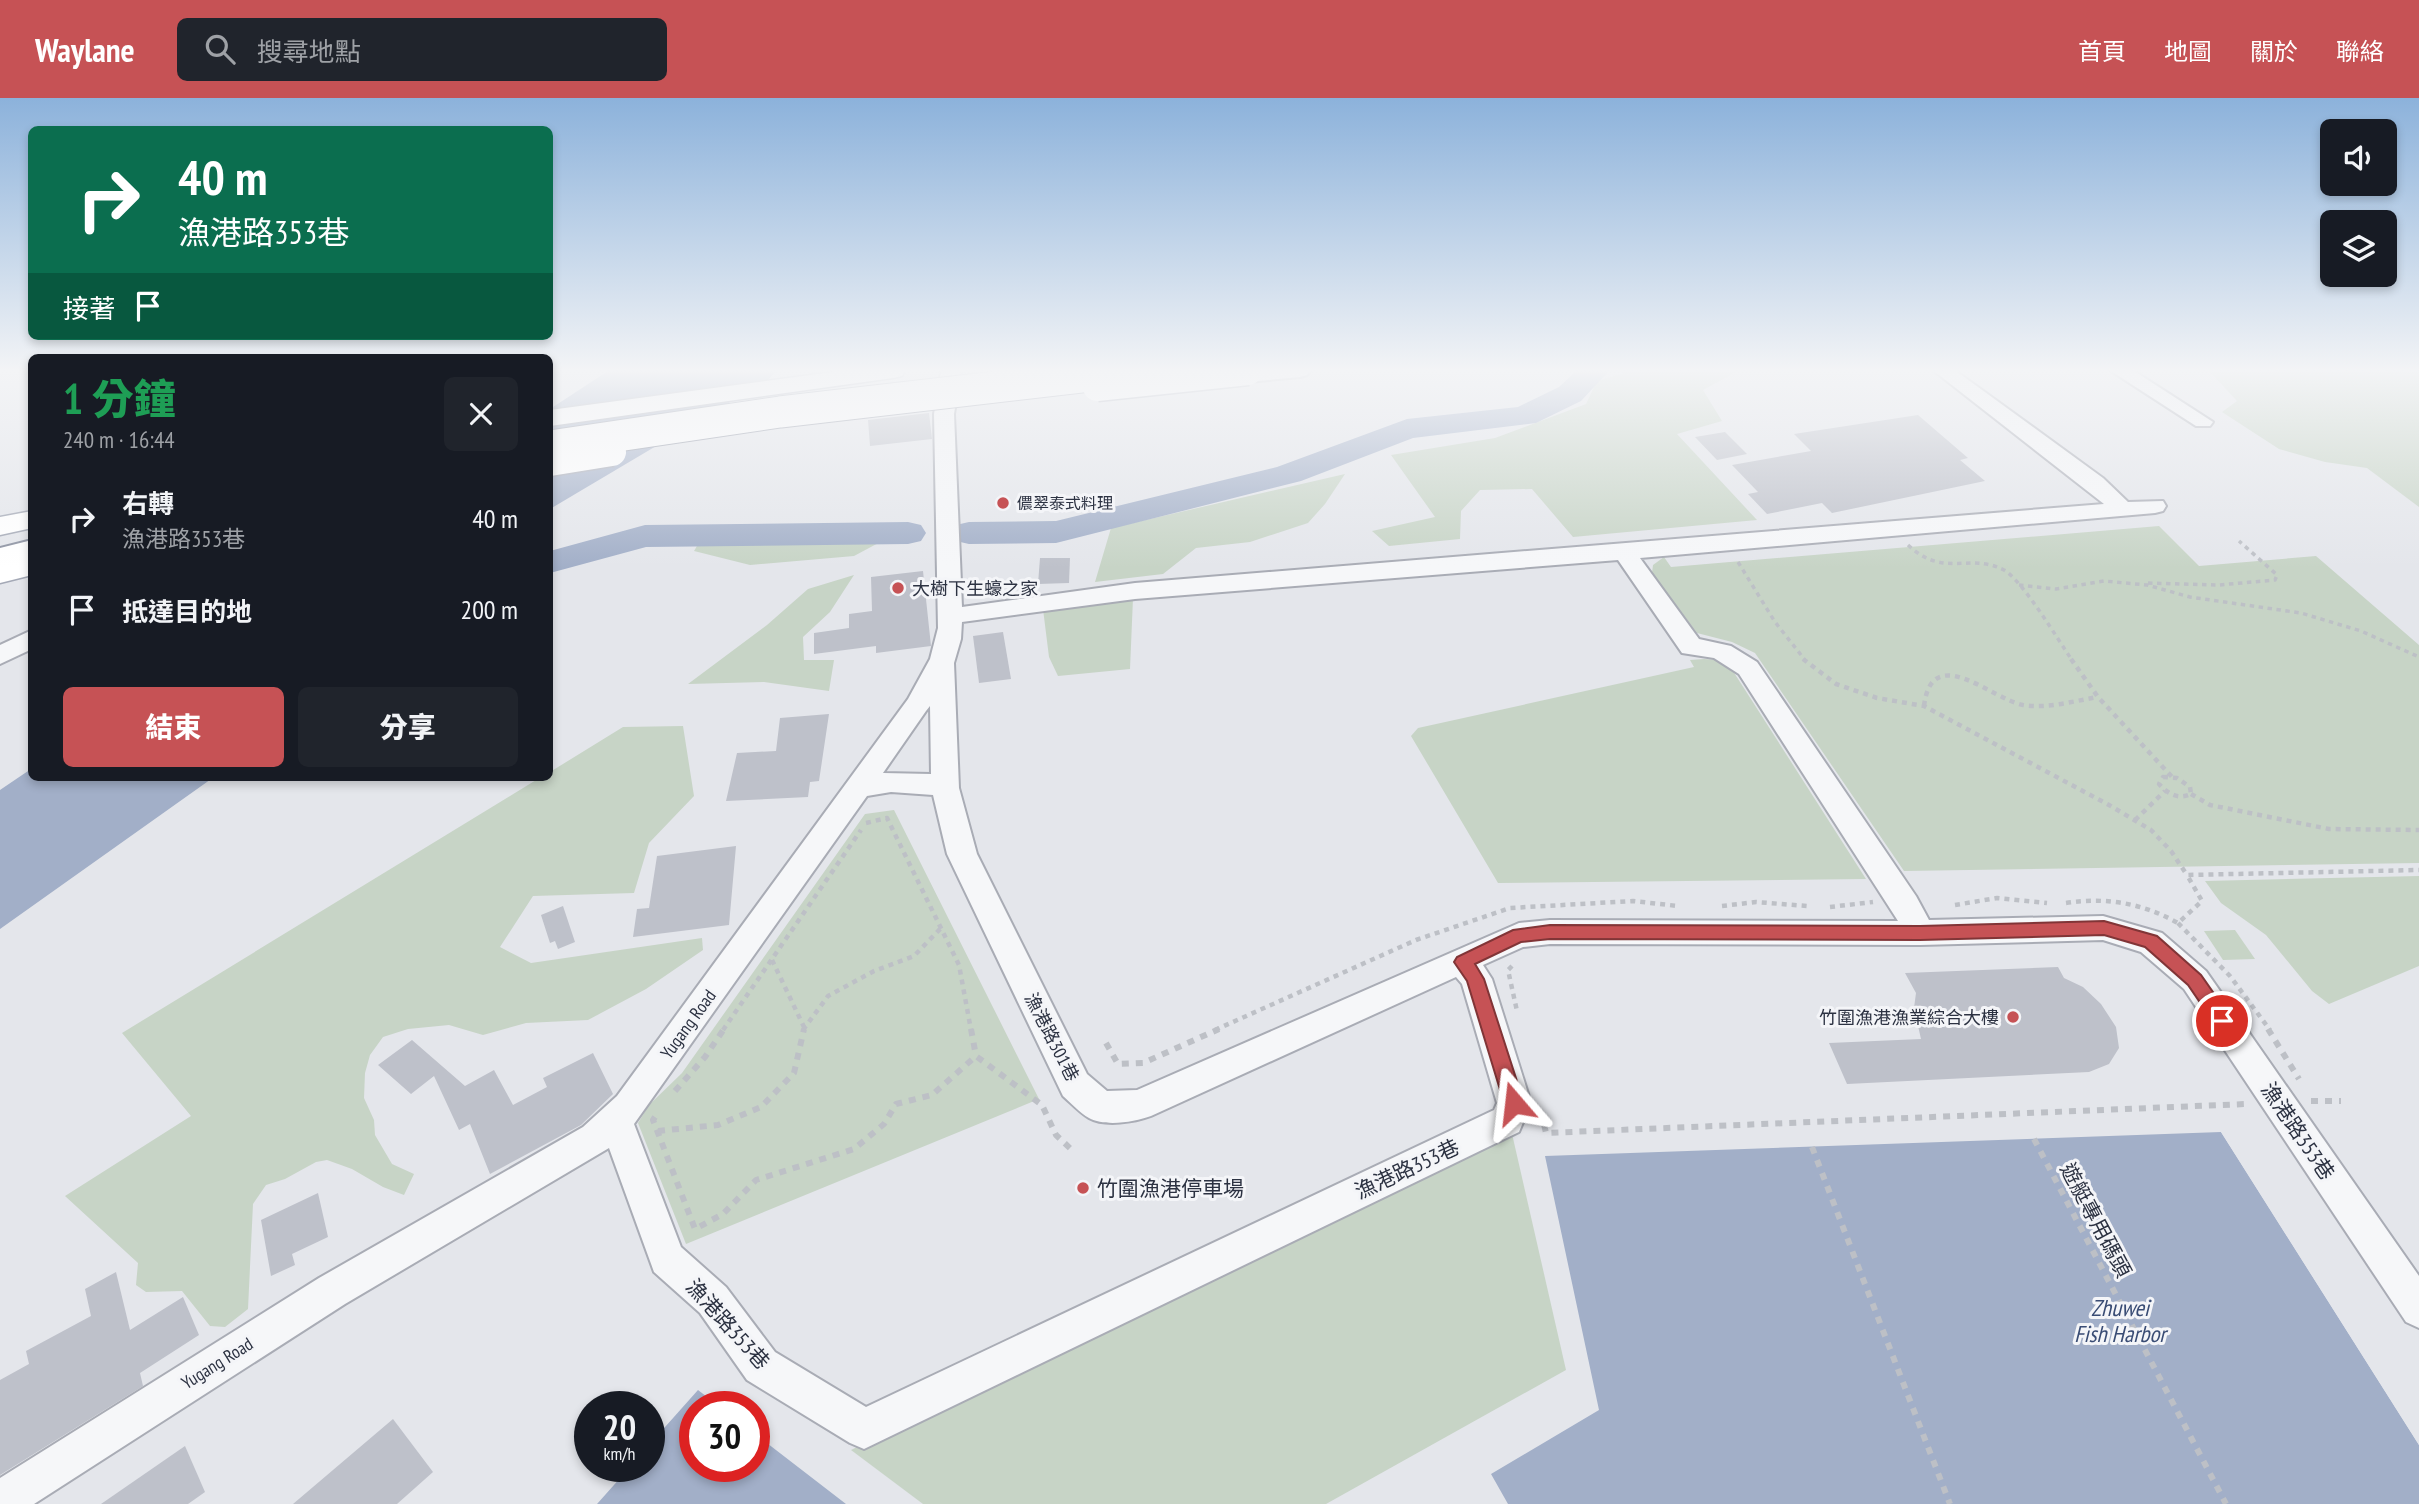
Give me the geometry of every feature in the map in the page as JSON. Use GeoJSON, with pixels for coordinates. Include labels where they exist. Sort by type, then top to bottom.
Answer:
{"type":"FeatureCollection","features":[{"type":"Feature","properties":{"kind":"highway"},"geometry":{"type":"LineString","coordinates":[[553,446],[613,437]]}},
{"type":"Feature","properties":{"kind":"highway"},"geometry":{"type":"LineString","coordinates":[[0,541],[28,535]]}},
{"type":"Feature","properties":{"kind":"highway"},"geometry":{"type":"LineString","coordinates":[[0,558],[28,551]]}},
{"type":"Feature","properties":{"kind":"main road"},"geometry":{"type":"LineString","coordinates":[[553,462],[720,437]]}},
{"type":"Feature","properties":{"kind":"main road"},"geometry":{"type":"LineString","coordinates":[[0,526],[28,520]]}},
{"type":"Feature","properties":{"kind":"main road"},"geometry":{"type":"LineString","coordinates":[[0,573],[28,567]]}},
{"type":"Feature","properties":{"kind":"street","name":"Yugang Road"},"geometry":{"type":"LineString","coordinates":[[0,1502],[332,1291],[595,1138],[616,1121],[917,705],[942,665],[949,646],[950,616],[944,437]]}},
{"type":"Feature","properties":{"kind":"street"},"geometry":{"type":"LineString","coordinates":[[2032,437],[2095,483],[2122,508]]}},
{"type":"Feature","properties":{"kind":"street"},"geometry":{"type":"LineString","coordinates":[[950,616],[1135,591],[2155,506]]}},
{"type":"Feature","properties":{"kind":"street"},"geometry":{"type":"LineString","coordinates":[[1624,552],[1691,647],[1715,649],[1734,655],[1748,668],[1905,904],[1920,933]]}},
{"type":"Feature","properties":{"kind":"street"},"geometry":{"type":"LineString","coordinates":[[0,656],[28,640]]}},
{"type":"Feature","properties":{"kind":"street","name":"漁港路301巷"},"geometry":{"type":"LineString","coordinates":[[942,665],[945,788],[962,853],[1075,1085],[1101,1107],[1139,1105],[1463,962]]}},
{"type":"Feature","properties":{"kind":"street"},"geometry":{"type":"LineString","coordinates":[[858,787],[889,781],[921,781],[945,788]]}},
{"type":"Feature","properties":{"kind":"street","name":"漁港路353巷"},"geometry":{"type":"LineString","coordinates":[[616,1121],[667,1259],[713,1300],[761,1366],[864,1429],[1507,1121],[1514,1103],[1475,979],[1463,962],[1519,935],[1550,932],[1920,933],[2104,928],[2151,942],[2194,980],[2419,1309]]}},
{"type":"Feature","properties":{"kind":"street","name":"Yugang Road"},"geometry":{"type":"LineString","coordinates":[[26,1504],[93,1442]]}},
{"type":"Feature","properties":{"kind":"path"},"geometry":{"type":"LineString","coordinates":[[1893,529],[1915,553],[1930,563],[1977,564],[2004,570],[2019,585],[2098,697],[2172,777],[2187,784],[2191,794],[2210,805],[2329,829],[2419,830]]}},
{"type":"Feature","properties":{"kind":"path"},"geometry":{"type":"LineString","coordinates":[[2140,584],[2162,582],[2219,585],[2275,580],[2277,575],[2239,541]]}},
{"type":"Feature","properties":{"kind":"path"},"geometry":{"type":"LineString","coordinates":[[1737,561],[1775,622],[1806,662],[1836,684],[1877,698],[1924,706],[2135,820],[2151,830],[2171,851],[2202,901],[2178,923],[2158,910],[2127,902],[2091,899],[2058,904],[1997,898],[1953,905]]}},
{"type":"Feature","properties":{"kind":"path"},"geometry":{"type":"LineString","coordinates":[[2019,585],[2056,589],[2104,581],[2140,584],[2190,597],[2301,613],[2361,631],[2419,657]]}},
{"type":"Feature","properties":{"kind":"path"},"geometry":{"type":"LineString","coordinates":[[1924,706],[1928,686],[1936,678],[1951,676],[1972,680],[2020,705],[2046,705],[2098,697]]}},
{"type":"Feature","properties":{"kind":"path"},"geometry":{"type":"LineString","coordinates":[[2172,777],[2160,779],[2159,784],[2165,791],[2179,797],[2191,794]]}},
{"type":"Feature","properties":{"kind":"path"},"geometry":{"type":"LineString","coordinates":[[2135,820],[2165,791]]}},
{"type":"Feature","properties":{"kind":"path"},"geometry":{"type":"LineString","coordinates":[[672,1094],[705,1057],[867,821],[887,818],[959,965],[976,1056],[1042,1105],[1056,1135],[1073,1151]]}},
{"type":"Feature","properties":{"kind":"path"},"geometry":{"type":"LineString","coordinates":[[2187,875],[2419,870]]}},
{"type":"Feature","properties":{"kind":"path"},"geometry":{"type":"LineString","coordinates":[[1106,1043],[1118,1063],[1143,1063],[1416,940],[1510,908],[1633,901],[1688,907]]}},
{"type":"Feature","properties":{"kind":"path"},"geometry":{"type":"LineString","coordinates":[[1715,907],[1756,902],[1819,908],[1875,901],[1905,904]]}},
{"type":"Feature","properties":{"kind":"path"},"geometry":{"type":"LineString","coordinates":[[658,1131],[718,1125],[761,1107],[794,1073],[804,1027],[828,996],[874,971],[914,956],[941,928]]}},
{"type":"Feature","properties":{"kind":"path"},"geometry":{"type":"LineString","coordinates":[[772,960],[804,1027]]}},
{"type":"Feature","properties":{"kind":"path"},"geometry":{"type":"LineString","coordinates":[[1515,963],[1508,970],[1521,1025]]}},
{"type":"Feature","properties":{"kind":"path"},"geometry":{"type":"LineString","coordinates":[[660,1111],[653,1120],[695,1228],[723,1214],[756,1180],[854,1149],[884,1124],[896,1104],[932,1094],[976,1056]]}},
{"type":"Feature","properties":{"kind":"path"},"geometry":{"type":"LineString","coordinates":[[1540,1106],[1546,1133],[2278,1103]]}},
{"type":"Feature","properties":{"kind":"path","name":"遊艇專用碼頭"},"geometry":{"type":"LineString","coordinates":[[2034,1139],[2226,1504]]}},
{"type":"Feature","properties":{"kind":"path"},"geometry":{"type":"LineString","coordinates":[[1812,1147],[1950,1504]]}},
{"type":"Feature","properties":{"kind":"green space"},"geometry":{"type":"Polygon","coordinates":[[[1679,437],[1757,520],[1573,537],[1532,489],[1480,490],[1461,511],[1460,539],[1389,546],[1372,531],[1435,517],[1391,455],[1495,438],[1679,437]]]}},
{"type":"Feature","properties":{"kind":"green space"},"geometry":{"type":"Polygon","coordinates":[[[2260,437],[2419,437],[2419,507],[2367,468],[2325,462],[2279,449],[2260,437]]]}},
{"type":"Feature","properties":{"kind":"green space"},"geometry":{"type":"Polygon","coordinates":[[[1345,474],[1325,504],[1308,523],[1250,542],[1196,548],[1163,574],[1095,582],[1111,528],[1345,474]]]}},
{"type":"Feature","properties":{"kind":"green space"},"geometry":{"type":"Polygon","coordinates":[[[2159,526],[2199,566],[2316,556],[2419,645],[2419,863],[1904,871],[1755,653],[1732,642],[1697,633],[1652,573],[1653,565],[1664,557],[1671,567],[2159,526]]]}},
{"type":"Feature","properties":{"kind":"green space"},"geometry":{"type":"Polygon","coordinates":[[[884,540],[854,556],[750,565],[694,551],[700,541],[884,540]]]}},
{"type":"Feature","properties":{"kind":"green space"},"geometry":{"type":"Polygon","coordinates":[[[854,575],[830,612],[803,637],[804,660],[834,660],[829,691],[764,682],[688,684],[767,625],[808,589],[854,575]]]}},
{"type":"Feature","properties":{"kind":"green space"},"geometry":{"type":"Polygon","coordinates":[[[1133,598],[1130,669],[1058,676],[1049,657],[1043,609],[1133,598]]]}},
{"type":"Feature","properties":{"kind":"green space"},"geometry":{"type":"Polygon","coordinates":[[[1690,660],[1718,660],[1731,668],[1866,879],[1498,883],[1411,736],[1418,728],[1694,667],[1690,660]]]}},
{"type":"Feature","properties":{"kind":"green space"},"geometry":{"type":"Polygon","coordinates":[[[683,726],[694,796],[649,843],[634,893],[533,896],[500,947],[531,963],[702,938],[703,950],[646,989],[588,1020],[526,1023],[483,1035],[449,1025],[408,1029],[383,1037],[370,1055],[365,1073],[364,1098],[374,1120],[375,1135],[392,1164],[414,1174],[404,1195],[383,1187],[352,1169],[327,1160],[316,1162],[285,1179],[266,1185],[253,1204],[248,1309],[225,1327],[210,1326],[182,1291],[146,1292],[136,1285],[138,1263],[65,1196],[191,1116],[122,1033],[534,781],[553,781],[553,770],[623,727],[683,726]]]}},
{"type":"Feature","properties":{"kind":"green space"},"geometry":{"type":"Polygon","coordinates":[[[894,810],[1039,1099],[686,1244],[638,1123],[649,1105],[682,1073],[865,814],[894,810]]]}},
{"type":"Feature","properties":{"kind":"green space"},"geometry":{"type":"Polygon","coordinates":[[[2419,876],[2419,966],[2329,1004],[2312,991],[2266,935],[2221,903],[2205,881],[2419,876]]]}},
{"type":"Feature","properties":{"kind":"green space"},"geometry":{"type":"Polygon","coordinates":[[[2235,930],[2255,959],[2223,960],[2204,931],[2235,930]]]}},
{"type":"Feature","properties":{"kind":"green space"},"geometry":{"type":"Polygon","coordinates":[[[1510,1125],[1566,1370],[1326,1504],[923,1504],[851,1450],[1510,1125]]]}},
{"type":"Feature","properties":{"kind":"water"},"geometry":{"type":"Polygon","coordinates":[[[553,437],[672,437],[553,507],[553,437]]]}},
{"type":"Feature","properties":{"kind":"water"},"geometry":{"type":"Polygon","coordinates":[[[28,771],[28,781],[208,781],[0,929],[0,790],[28,771]]]}},
{"type":"Feature","properties":{"kind":"water","name":"Zhuwei Fish Harbor"},"geometry":{"type":"Polygon","coordinates":[[[2221,1132],[2419,1445],[2419,1504],[1508,1504],[1491,1474],[1599,1410],[1545,1156],[2221,1132]]]}},
{"type":"Feature","properties":{"kind":"water"},"geometry":{"type":"Polygon","coordinates":[[[679,1411],[679,1482],[770,1482],[770,1445],[846,1504],[597,1504],[617,1482],[665,1482],[665,1427],[679,1411]]]}},
{"type":"Feature","properties":{"kind":"pier"},"geometry":{"type":"Polygon","coordinates":[[[2221,1132],[2225,1132],[2419,1439],[2419,1445],[2221,1132]]]}},
{"type":"Feature","properties":{"kind":"building"},"geometry":{"type":"Polygon","coordinates":[[[869,437],[932,437],[932,439],[870,446],[869,437]]]}},
{"type":"Feature","properties":{"kind":"building"},"geometry":{"type":"Polygon","coordinates":[[[1695,437],[1730,437],[1747,454],[1717,460],[1695,437]]]}},
{"type":"Feature","properties":{"kind":"building"},"geometry":{"type":"Polygon","coordinates":[[[1797,437],[1943,437],[1968,458],[1960,460],[1985,481],[1832,513],[1822,503],[1767,514],[1748,494],[1758,492],[1732,465],[1811,451],[1797,437]]]}},
{"type":"Feature","properties":{"kind":"building"},"geometry":{"type":"Polygon","coordinates":[[[1040,558],[1070,558],[1069,583],[1038,584],[1040,558]]]}},
{"type":"Feature","properties":{"kind":"building"},"geometry":{"type":"Polygon","coordinates":[[[923,571],[931,646],[876,653],[876,646],[814,654],[814,633],[849,628],[849,614],[872,611],[871,577],[923,571]]]}},
{"type":"Feature","properties":{"kind":"building"},"geometry":{"type":"Polygon","coordinates":[[[1003,632],[1011,679],[979,683],[973,636],[1003,632]]]}},
{"type":"Feature","properties":{"kind":"building"},"geometry":{"type":"Polygon","coordinates":[[[829,714],[819,781],[810,782],[808,797],[726,801],[737,753],[776,751],[780,718],[829,714]]]}},
{"type":"Feature","properties":{"kind":"building"},"geometry":{"type":"Polygon","coordinates":[[[736,846],[729,925],[633,937],[637,909],[649,908],[657,856],[736,846]]]}},
{"type":"Feature","properties":{"kind":"building"},"geometry":{"type":"Polygon","coordinates":[[[563,906],[575,942],[558,949],[555,941],[550,943],[541,915],[563,906]]]}},
{"type":"Feature","properties":{"kind":"building","name":"竹圍漁港漁業綜合大樓"},"geometry":{"type":"Polygon","coordinates":[[[2058,967],[2064,978],[2083,987],[2101,1004],[2116,1027],[2119,1048],[2109,1064],[2089,1072],[1847,1084],[1829,1043],[1921,1039],[1914,1008],[1916,993],[1905,973],[2058,967]]]}},
{"type":"Feature","properties":{"kind":"building"},"geometry":{"type":"Polygon","coordinates":[[[412,1040],[465,1086],[494,1070],[513,1105],[547,1087],[543,1078],[593,1053],[613,1094],[581,1125],[490,1174],[470,1124],[459,1130],[434,1076],[411,1094],[378,1065],[412,1040]]]}},
{"type":"Feature","properties":{"kind":"building"},"geometry":{"type":"Polygon","coordinates":[[[318,1193],[328,1237],[292,1254],[295,1265],[271,1276],[261,1220],[318,1193]]]}},
{"type":"Feature","properties":{"kind":"building"},"geometry":{"type":"Polygon","coordinates":[[[116,1272],[130,1330],[183,1297],[199,1335],[140,1373],[143,1386],[0,1475],[0,1380],[29,1364],[26,1351],[91,1316],[85,1289],[116,1272]]]}},
{"type":"Feature","properties":{"kind":"building"},"geometry":{"type":"Polygon","coordinates":[[[393,1419],[433,1472],[397,1504],[293,1504],[393,1419]]]}},
{"type":"Feature","properties":{"kind":"building"},"geometry":{"type":"Polygon","coordinates":[[[185,1446],[205,1492],[188,1504],[101,1504],[185,1446]]]}},
{"type":"Feature","properties":{"kind":"waterway"},"geometry":{"type":"LineString","coordinates":[[969,533],[1056,532],[1289,474],[1387,437]]}},
{"type":"Feature","properties":{"kind":"waterway"},"geometry":{"type":"LineString","coordinates":[[553,561],[645,536],[908,533]]}},
{"type":"Feature","properties":{"kind":"place","name":"儂翠泰式料理"},"geometry":{"type":"Point","coordinates":[1003,503]}},
{"type":"Feature","properties":{"kind":"place","name":"大樹下生蠔之家"},"geometry":{"type":"Point","coordinates":[898,588]}},
{"type":"Feature","properties":{"kind":"place","name":"竹圍漁港漁業綜合大樓"},"geometry":{"type":"Point","coordinates":[2013,1017]}},
{"type":"Feature","properties":{"kind":"place","name":"竹圍漁港停車場"},"geometry":{"type":"Point","coordinates":[1083,1188]}},
{"type":"Feature","properties":{"kind":"route"},"geometry":{"type":"LineString","coordinates":[[1514,1103],[1475,979],[1463,962],[1519,935],[1550,932],[1920,933],[2104,928],[2151,942],[2194,980],[2222,1021]]}}]}
